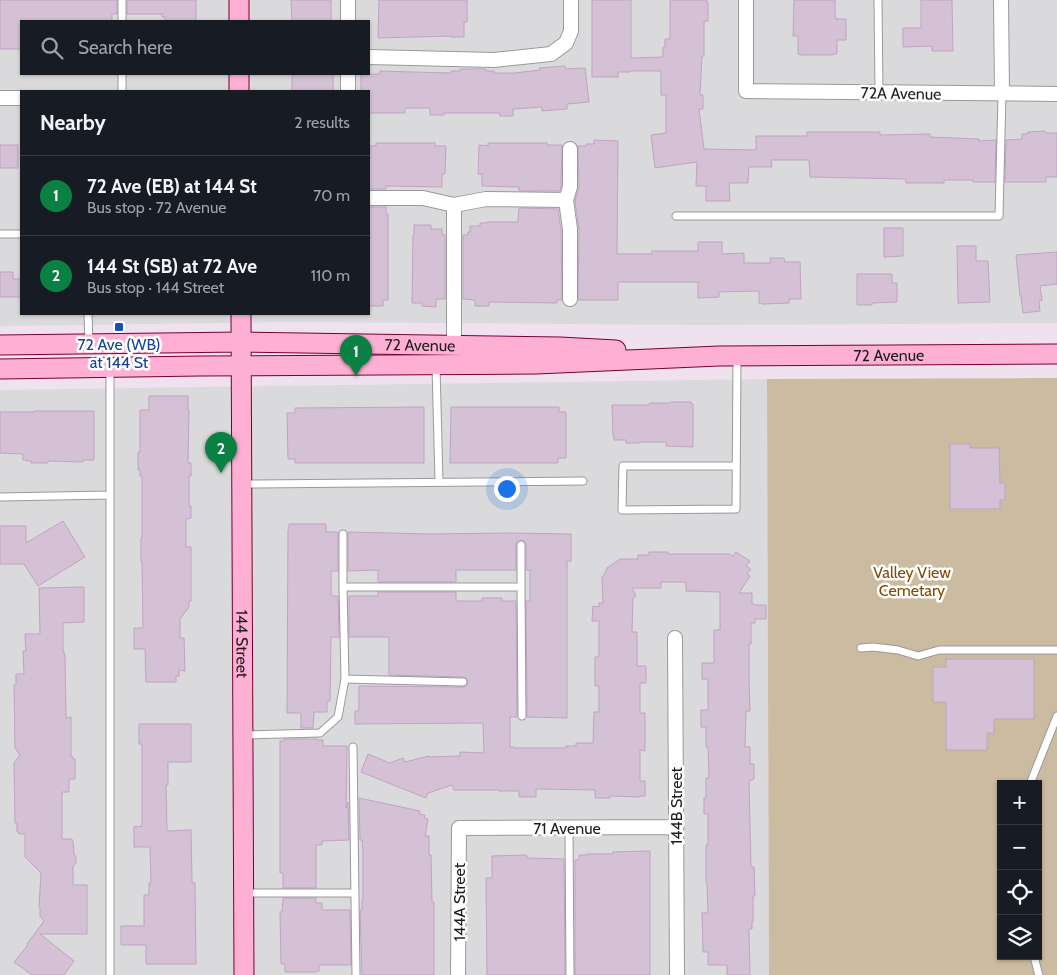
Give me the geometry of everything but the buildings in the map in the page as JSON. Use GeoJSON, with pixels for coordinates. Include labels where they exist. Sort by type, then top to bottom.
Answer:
{"type":"FeatureCollection","features":[{"type":"Feature","properties":{"kind":"main road"},"geometry":{"type":"LineString","coordinates":[[239,0],[239,20]]}},
{"type":"Feature","properties":{"kind":"main road"},"geometry":{"type":"LineString","coordinates":[[239,75],[239,90]]}},
{"type":"Feature","properties":{"kind":"main road","name":"144 Street"},"geometry":{"type":"LineString","coordinates":[[241,315],[244,975]]}},
{"type":"Feature","properties":{"kind":"main road","name":"72 Avenue"},"geometry":{"type":"LineString","coordinates":[[0,345],[241,342],[454,345],[560,347],[728,356]]}},
{"type":"Feature","properties":{"kind":"main road","name":"72 Avenue"},"geometry":{"type":"LineString","coordinates":[[0,369],[436,366],[728,356],[1057,354]]}},
{"type":"Feature","properties":{"kind":"street"},"geometry":{"type":"LineString","coordinates":[[348,0],[348,20]]}},
{"type":"Feature","properties":{"kind":"street"},"geometry":{"type":"LineString","coordinates":[[370,57],[494,60],[550,54],[566,43],[571,31],[571,0]]}},
{"type":"Feature","properties":{"kind":"street","name":"72A Avenue"},"geometry":{"type":"LineString","coordinates":[[746,0],[746,91],[1057,94]]}},
{"type":"Feature","properties":{"kind":"street"},"geometry":{"type":"LineString","coordinates":[[1001,0],[1002,94]]}},
{"type":"Feature","properties":{"kind":"street"},"geometry":{"type":"LineString","coordinates":[[348,75],[348,90]]}},
{"type":"Feature","properties":{"kind":"street"},"geometry":{"type":"LineString","coordinates":[[0,98],[20,98]]}},
{"type":"Feature","properties":{"kind":"street"},"geometry":{"type":"LineString","coordinates":[[570,149],[570,187],[566,200],[570,229],[570,299]]}},
{"type":"Feature","properties":{"kind":"street"},"geometry":{"type":"LineString","coordinates":[[370,198],[423,198],[454,205],[486,199],[566,200]]}},
{"type":"Feature","properties":{"kind":"street"},"geometry":{"type":"LineString","coordinates":[[454,205],[454,345]]}},
{"type":"Feature","properties":{"kind":"street","name":"144B Street"},"geometry":{"type":"LineString","coordinates":[[675,638],[677,975]]}},
{"type":"Feature","properties":{"kind":"street","name":"71 Avenue"},"geometry":{"type":"LineString","coordinates":[[459,828],[676,827]]}},
{"type":"Feature","properties":{"kind":"street","name":"144A Street"},"geometry":{"type":"LineString","coordinates":[[458,975],[459,828]]}},
{"type":"Feature","properties":{"kind":"lane"},"geometry":{"type":"LineString","coordinates":[[122,0],[122,20]]}},
{"type":"Feature","properties":{"kind":"lane"},"geometry":{"type":"LineString","coordinates":[[878,0],[879,93]]}},
{"type":"Feature","properties":{"kind":"lane"},"geometry":{"type":"LineString","coordinates":[[122,75],[122,90]]}},
{"type":"Feature","properties":{"kind":"lane"},"geometry":{"type":"LineString","coordinates":[[676,216],[999,216],[1002,94]]}},
{"type":"Feature","properties":{"kind":"lane"},"geometry":{"type":"LineString","coordinates":[[0,234],[20,234]]}},
{"type":"Feature","properties":{"kind":"lane"},"geometry":{"type":"LineString","coordinates":[[88,315],[89,344]]}},
{"type":"Feature","properties":{"kind":"lane"},"geometry":{"type":"LineString","coordinates":[[728,356],[736,466],[736,509],[622,510],[623,466],[736,466]]}},
{"type":"Feature","properties":{"kind":"lane"},"geometry":{"type":"LineString","coordinates":[[436,366],[439,482]]}},
{"type":"Feature","properties":{"kind":"lane"},"geometry":{"type":"LineString","coordinates":[[110,368],[110,975]]}},
{"type":"Feature","properties":{"kind":"lane"},"geometry":{"type":"LineString","coordinates":[[242,484],[583,481]]}},
{"type":"Feature","properties":{"kind":"lane"},"geometry":{"type":"LineString","coordinates":[[0,496],[110,495]]}},
{"type":"Feature","properties":{"kind":"lane"},"geometry":{"type":"LineString","coordinates":[[243,735],[320,733],[338,716],[345,680],[344,534]]}},
{"type":"Feature","properties":{"kind":"lane"},"geometry":{"type":"LineString","coordinates":[[521,545],[522,716]]}},
{"type":"Feature","properties":{"kind":"lane"},"geometry":{"type":"LineString","coordinates":[[343,587],[521,587]]}},
{"type":"Feature","properties":{"kind":"lane"},"geometry":{"type":"LineString","coordinates":[[861,648],[898,650],[918,656],[939,650],[1057,650]]}},
{"type":"Feature","properties":{"kind":"lane"},"geometry":{"type":"LineString","coordinates":[[345,680],[463,682]]}},
{"type":"Feature","properties":{"kind":"lane"},"geometry":{"type":"LineString","coordinates":[[1032,780],[1057,716]]}},
{"type":"Feature","properties":{"kind":"lane"},"geometry":{"type":"LineString","coordinates":[[353,748],[356,975]]}},
{"type":"Feature","properties":{"kind":"lane"},"geometry":{"type":"LineString","coordinates":[[569,828],[570,975]]}},
{"type":"Feature","properties":{"kind":"lane"},"geometry":{"type":"LineString","coordinates":[[244,893],[355,893]]}},
{"type":"Feature","properties":{"kind":"lane"},"geometry":{"type":"LineString","coordinates":[[1035,960],[1039,975]]}},
{"type":"Feature","properties":{"kind":"shaded area"},"geometry":{"type":"Polygon","coordinates":[[[0,0],[1057,0],[1057,323],[698,325],[288,322],[0,326],[0,0]]]}},
{"type":"Feature","properties":{"kind":"shaded area"},"geometry":{"type":"Polygon","coordinates":[[[767,379],[769,975],[0,975],[0,390],[767,379]]]}},
{"type":"Feature","properties":{"kind":"green space","name":"Valley View Cemetary"},"geometry":{"type":"Polygon","coordinates":[[[1057,378],[1057,975],[769,975],[767,379],[1057,378]]]}},
{"type":"Feature","properties":{"kind":"place","name":"72 Ave (WB) at 144 St"},"geometry":{"type":"Point","coordinates":[119,327]}},
{"type":"Feature","properties":{"kind":"place","name":"72 Ave (EB) at 144 St"},"geometry":{"type":"Point","coordinates":[356,376]}},
{"type":"Feature","properties":{"kind":"place","name":"144 St (SB) at 72 Ave"},"geometry":{"type":"Point","coordinates":[221,473]}}]}
